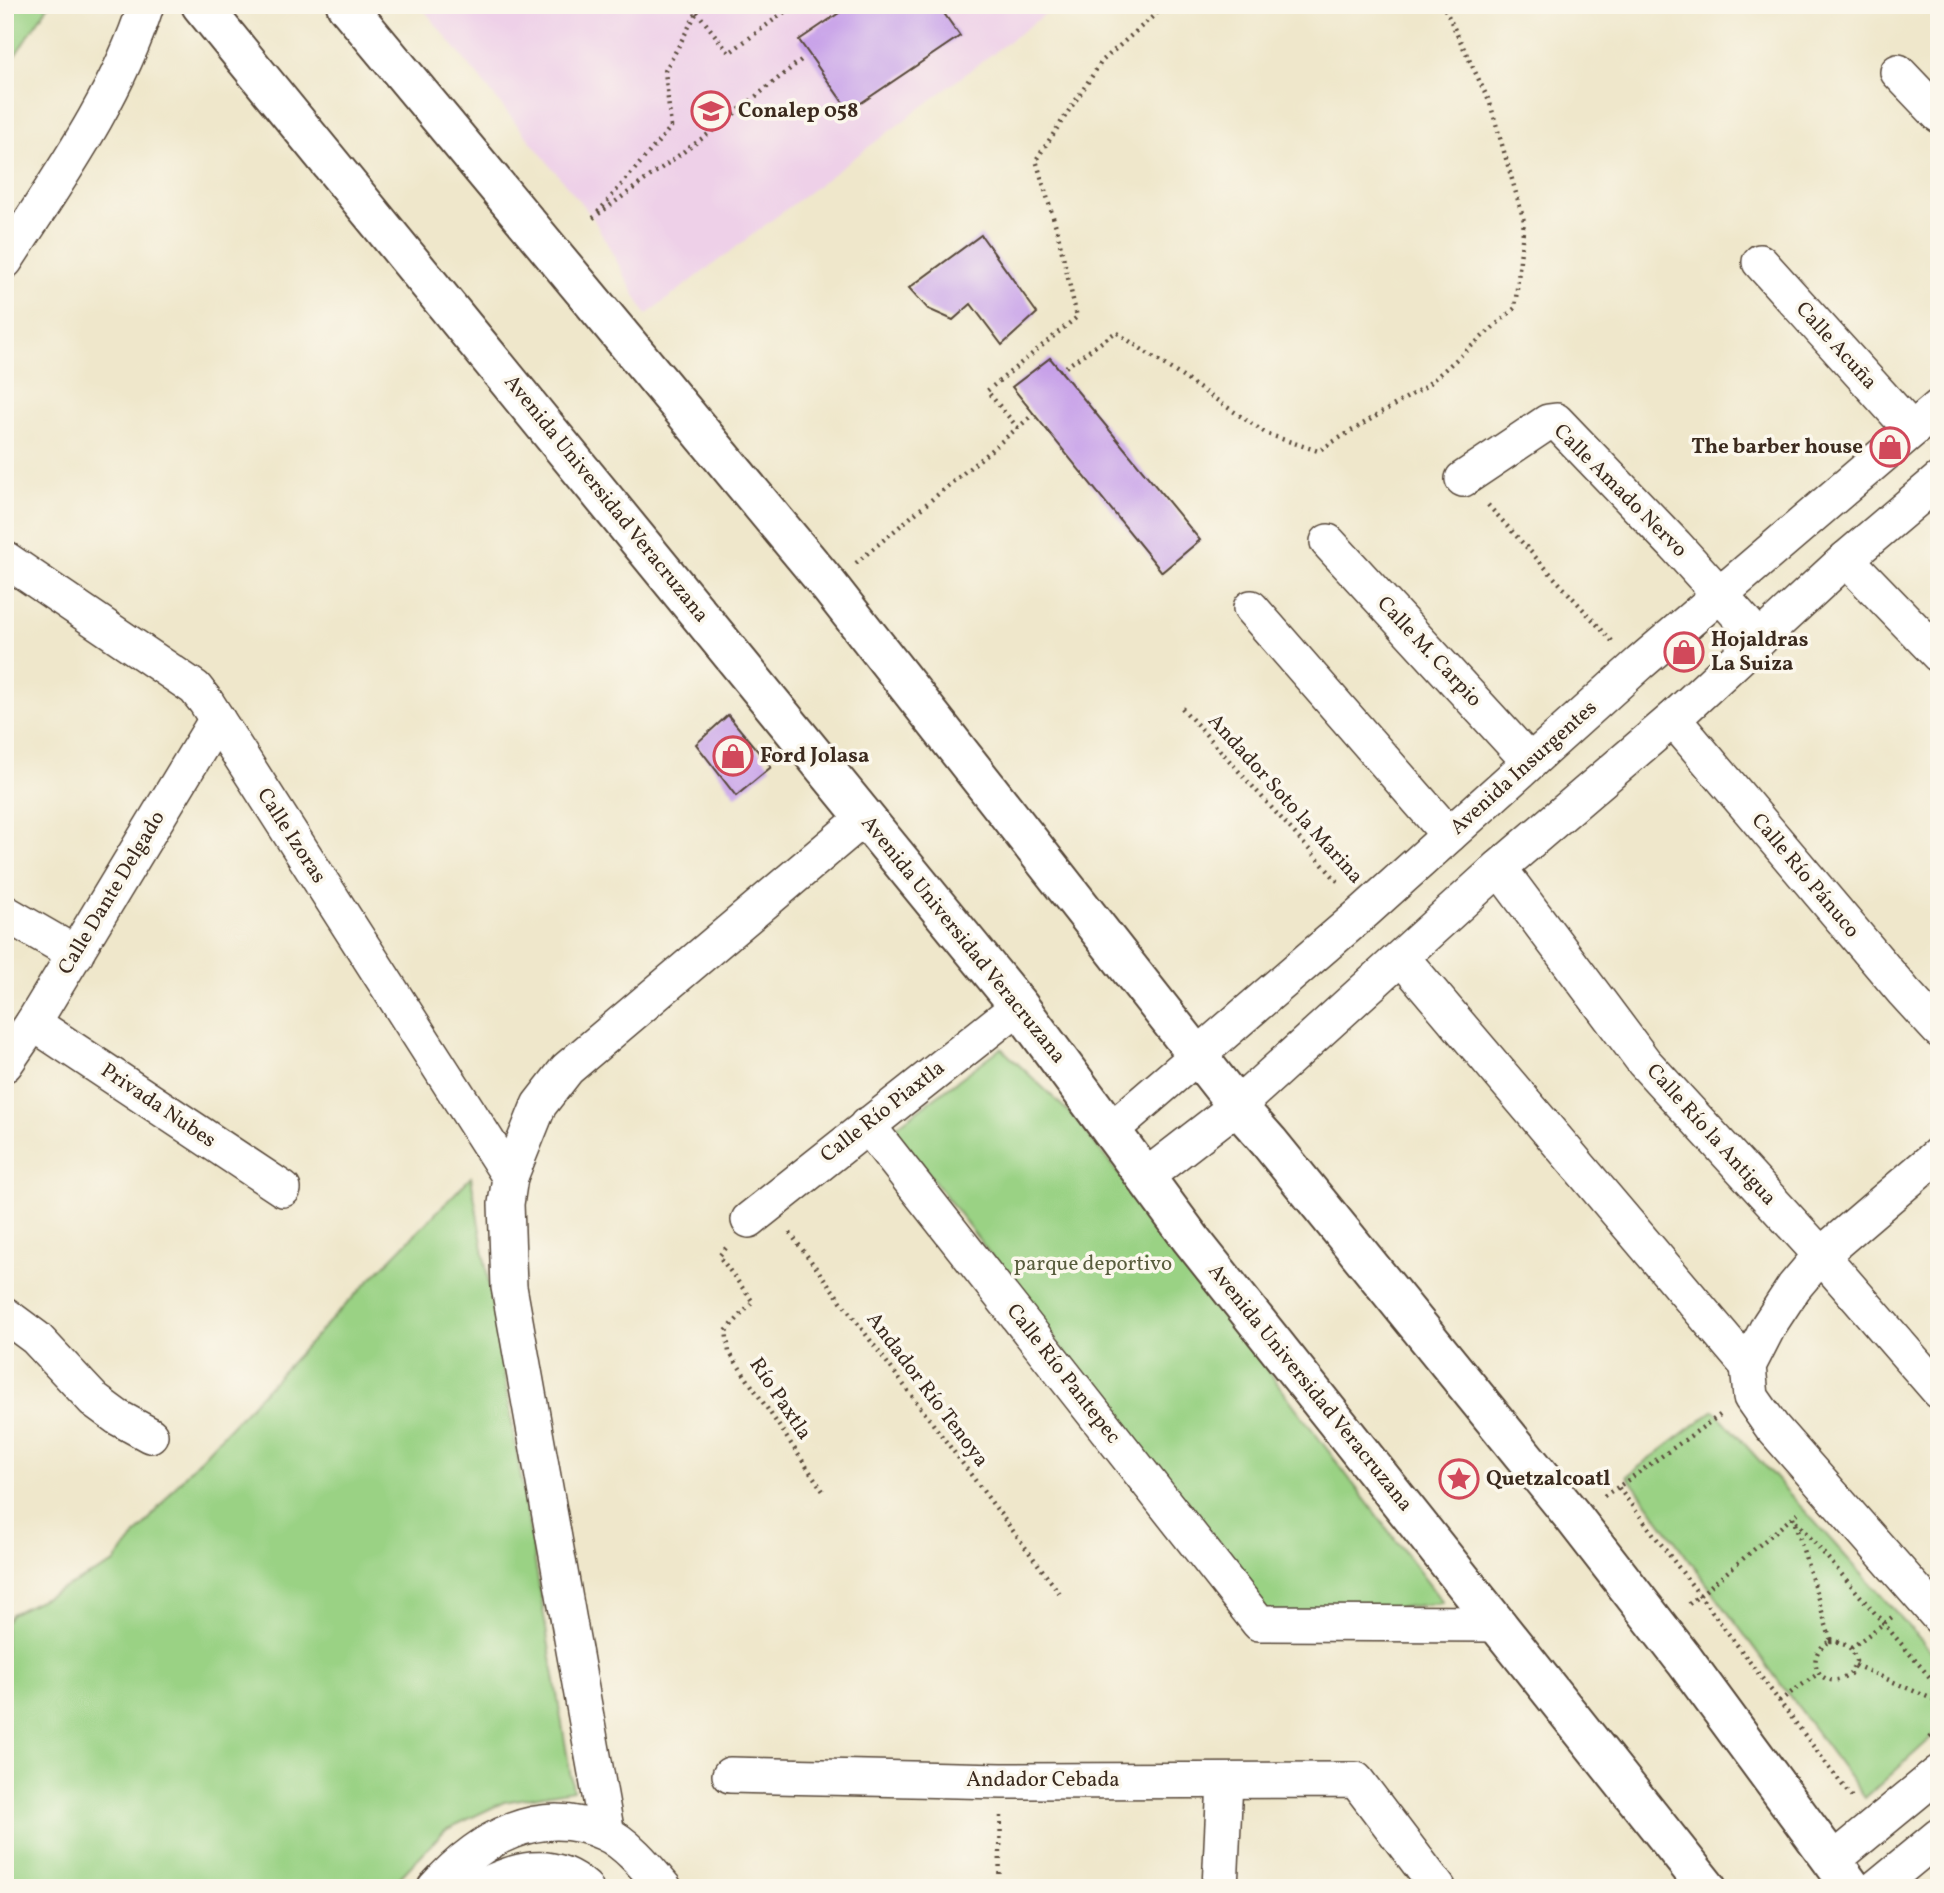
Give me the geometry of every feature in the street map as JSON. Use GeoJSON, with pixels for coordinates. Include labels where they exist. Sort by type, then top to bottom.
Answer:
{"type":"FeatureCollection","features":[{"type":"Feature","properties":{"kind":"main road","name":"Avenida Universidad Veracruzana"},"geometry":{"type":"LineString","coordinates":[[201,5],[1019,1006],[1191,1240],[1707,1888]]}},
{"type":"Feature","properties":{"kind":"main road"},"geometry":{"type":"LineString","coordinates":[[346,5],[829,586],[1237,1106],[1574,1518],[1685,1661],[1842,1874]]}},
{"type":"Feature","properties":{"kind":"street"},"geometry":{"type":"LineString","coordinates":[[5,261],[89,130],[134,43],[146,5]]}},
{"type":"Feature","properties":{"kind":"street"},"geometry":{"type":"LineString","coordinates":[[1898,72],[1939,115]]}},
{"type":"Feature","properties":{"kind":"street","name":"Calle Acuña"},"geometry":{"type":"LineString","coordinates":[[1760,262],[1912,430]]}},
{"type":"Feature","properties":{"kind":"street","name":"Avenida Insurgentes"},"geometry":{"type":"LineString","coordinates":[[1111,1131],[1365,911],[1719,594],[1939,407]]}},
{"type":"Feature","properties":{"kind":"street","name":"Calle Amado Nervo"},"geometry":{"type":"LineString","coordinates":[[1463,479],[1548,422],[1556,421],[1760,639]]}},
{"type":"Feature","properties":{"kind":"street"},"geometry":{"type":"LineString","coordinates":[[1144,1178],[1237,1106],[1499,868],[1673,719],[1846,559],[1939,480]]}},
{"type":"Feature","properties":{"kind":"street","name":"Calle M. Carpio"},"geometry":{"type":"LineString","coordinates":[[1328,542],[1530,762]]}},
{"type":"Feature","properties":{"kind":"street","name":"Calle Izoras"},"geometry":{"type":"LineString","coordinates":[[5,559],[195,688],[510,1177]]}},
{"type":"Feature","properties":{"kind":"street"},"geometry":{"type":"LineString","coordinates":[[1846,559],[1939,655]]}},
{"type":"Feature","properties":{"kind":"street"},"geometry":{"type":"LineString","coordinates":[[1251,608],[1449,835]]}},
{"type":"Feature","properties":{"kind":"street","name":"Calle Dante Delgado"},"geometry":{"type":"LineString","coordinates":[[5,1064],[76,954],[217,719]]}},
{"type":"Feature","properties":{"kind":"street","name":"Calle Río Pánuco"},"geometry":{"type":"LineString","coordinates":[[1673,719],[1939,1030]]}},
{"type":"Feature","properties":{"kind":"street"},"geometry":{"type":"LineString","coordinates":[[607,1834],[509,1287],[506,1204],[510,1177],[538,1105],[567,1069],[865,817]]}},
{"type":"Feature","properties":{"kind":"street","name":"Calle Río la Antigua"},"geometry":{"type":"LineString","coordinates":[[1499,868],[1644,1062],[1821,1255],[1939,1391]]}},
{"type":"Feature","properties":{"kind":"street"},"geometry":{"type":"LineString","coordinates":[[5,912],[76,954]]}},
{"type":"Feature","properties":{"kind":"street"},"geometry":{"type":"LineString","coordinates":[[1402,958],[1750,1381],[1772,1427],[1930,1607]]}},
{"type":"Feature","properties":{"kind":"street","name":"Calle Río Piaxtla"},"geometry":{"type":"LineString","coordinates":[[758,1212],[1019,1006]]}},
{"type":"Feature","properties":{"kind":"street","name":"Privada Nubes"},"geometry":{"type":"LineString","coordinates":[[33,1023],[283,1189]]}},
{"type":"Feature","properties":{"kind":"street","name":"Calle Río Pantepec"},"geometry":{"type":"LineString","coordinates":[[867,1125],[1259,1623],[1499,1624]]}},
{"type":"Feature","properties":{"kind":"street"},"geometry":{"type":"LineString","coordinates":[[1750,1381],[1769,1325],[1794,1287],[1821,1255],[1939,1154]]}},
{"type":"Feature","properties":{"kind":"street"},"geometry":{"type":"LineString","coordinates":[[5,1315],[36,1338],[94,1400],[117,1417],[150,1435]]}},
{"type":"Feature","properties":{"kind":"street"},"geometry":{"type":"LineString","coordinates":[[1842,1874],[1939,1773]]}},
{"type":"Feature","properties":{"kind":"street","name":"Andador Cebada"},"geometry":{"type":"LineString","coordinates":[[730,1775],[1002,1781],[1356,1780],[1438,1888]]}},
{"type":"Feature","properties":{"kind":"street"},"geometry":{"type":"LineString","coordinates":[[1220,1888],[1225,1781]]}},
{"type":"Feature","properties":{"kind":"street"},"geometry":{"type":"LineString","coordinates":[[435,1888],[476,1849],[507,1832],[536,1823],[572,1822],[607,1834],[643,1862],[663,1888]]}},
{"type":"Feature","properties":{"kind":"street"},"geometry":{"type":"LineString","coordinates":[[1876,1888],[1939,1836]]}},
{"type":"Feature","properties":{"kind":"street"},"geometry":{"type":"LineString","coordinates":[[478,1888],[512,1873],[546,1868],[574,1878],[585,1888]]}},
{"type":"Feature","properties":{"kind":"path"},"geometry":{"type":"LineString","coordinates":[[693,5],[729,53],[794,5]]}},
{"type":"Feature","properties":{"kind":"path"},"geometry":{"type":"LineString","coordinates":[[1018,428],[987,391],[1077,317],[1058,230],[1036,160],[1102,61],[1166,5]]}},
{"type":"Feature","properties":{"kind":"path"},"geometry":{"type":"LineString","coordinates":[[1060,371],[1116,332],[1267,434],[1318,451],[1426,386],[1515,308],[1524,221],[1490,103],[1443,5]]}},
{"type":"Feature","properties":{"kind":"path"},"geometry":{"type":"LineString","coordinates":[[697,12],[665,71],[671,127],[593,218],[719,126],[801,60]]}},
{"type":"Feature","properties":{"kind":"path"},"geometry":{"type":"LineString","coordinates":[[829,586],[1034,414]]}},
{"type":"Feature","properties":{"kind":"path"},"geometry":{"type":"LineString","coordinates":[[1463,479],[1613,642]]}},
{"type":"Feature","properties":{"kind":"path","name":"Andador Soto la Marina"},"geometry":{"type":"LineString","coordinates":[[1182,708],[1365,911]]}},
{"type":"Feature","properties":{"kind":"path","name":"Río Paxtla"},"geometry":{"type":"LineString","coordinates":[[758,1212],[719,1256],[752,1302],[726,1331],[729,1352],[825,1494]]}},
{"type":"Feature","properties":{"kind":"path","name":"Andador Río Tenoya"},"geometry":{"type":"LineString","coordinates":[[758,1212],[1061,1595]]}},
{"type":"Feature","properties":{"kind":"path"},"geometry":{"type":"LineString","coordinates":[[1750,1381],[1740,1401],[1618,1487],[1855,1802]]}},
{"type":"Feature","properties":{"kind":"path"},"geometry":{"type":"LineString","coordinates":[[1689,1604],[1825,1489]]}},
{"type":"Feature","properties":{"kind":"path"},"geometry":{"type":"LineString","coordinates":[[1793,1517],[1939,1688]]}},
{"type":"Feature","properties":{"kind":"path"},"geometry":{"type":"LineString","coordinates":[[1793,1517],[1831,1641]]}},
{"type":"Feature","properties":{"kind":"path"},"geometry":{"type":"LineString","coordinates":[[1850,1647],[1884,1623],[1930,1607]]}},
{"type":"Feature","properties":{"kind":"path"},"geometry":{"type":"LineString","coordinates":[[1838,1640],[1850,1647],[1855,1665],[1850,1674],[1838,1681],[1826,1679],[1819,1673],[1815,1667],[1816,1653],[1823,1645],[1838,1640]]}},
{"type":"Feature","properties":{"kind":"path"},"geometry":{"type":"LineString","coordinates":[[1855,1665],[1939,1702]]}},
{"type":"Feature","properties":{"kind":"path"},"geometry":{"type":"LineString","coordinates":[[1779,1701],[1819,1673]]}},
{"type":"Feature","properties":{"kind":"path"},"geometry":{"type":"LineString","coordinates":[[1929,1739],[1939,1730]]}},
{"type":"Feature","properties":{"kind":"path"},"geometry":{"type":"LineString","coordinates":[[999,1888],[1002,1781]]}},
{"type":"Feature","properties":{"kind":"shaded area","name":"Conalep 058"},"geometry":{"type":"Polygon","coordinates":[[[420,5],[1057,5],[646,315],[593,218],[420,5]]]}},
{"type":"Feature","properties":{"kind":"green space"},"geometry":{"type":"Polygon","coordinates":[[[5,5],[49,5],[5,70],[5,5]]]}},
{"type":"Feature","properties":{"kind":"green space","name":"parque deportivo"},"geometry":{"type":"Polygon","coordinates":[[[1001,1048],[1075,1118],[1443,1603],[1339,1614],[1264,1614],[894,1128],[1001,1048]]]}},
{"type":"Feature","properties":{"kind":"green space"},"geometry":{"type":"Polygon","coordinates":[[[471,1177],[573,1790],[504,1802],[445,1830],[390,1888],[5,1888],[5,1624],[11,1614],[113,1564],[185,1475],[471,1177]]]}},
{"type":"Feature","properties":{"kind":"green space"},"geometry":{"type":"Polygon","coordinates":[[[1714,1410],[1939,1660],[1939,1731],[1865,1798],[1627,1476],[1714,1410]]]}},
{"type":"Feature","properties":{"kind":"building"},"geometry":{"type":"Polygon","coordinates":[[[851,5],[938,5],[960,36],[849,111],[799,40],[851,5]]]}},
{"type":"Feature","properties":{"kind":"building"},"geometry":{"type":"Polygon","coordinates":[[[981,235],[1037,313],[1002,345],[971,304],[953,320],[928,309],[909,288],[981,235]]]}},
{"type":"Feature","properties":{"kind":"building"},"geometry":{"type":"Polygon","coordinates":[[[1050,358],[1200,540],[1162,572],[1012,387],[1050,358]]]}},
{"type":"Feature","properties":{"kind":"building","name":"Ford Jolasa"},"geometry":{"type":"Polygon","coordinates":[[[728,715],[771,767],[736,796],[696,744],[728,715]]]}},
{"type":"Feature","properties":{"kind":"place","name":"Conalep 058"},"geometry":{"type":"Point","coordinates":[711,111]}},
{"type":"Feature","properties":{"kind":"place","name":"The barber house"},"geometry":{"type":"Point","coordinates":[1890,447]}},
{"type":"Feature","properties":{"kind":"place","name":"Hojaldras La Suiza"},"geometry":{"type":"Point","coordinates":[1684,652]}},
{"type":"Feature","properties":{"kind":"place","name":"Ford Jolasa"},"geometry":{"type":"Point","coordinates":[733,756]}},
{"type":"Feature","properties":{"kind":"place","name":"Quetzalcoatl"},"geometry":{"type":"Point","coordinates":[1459,1479]}}]}
